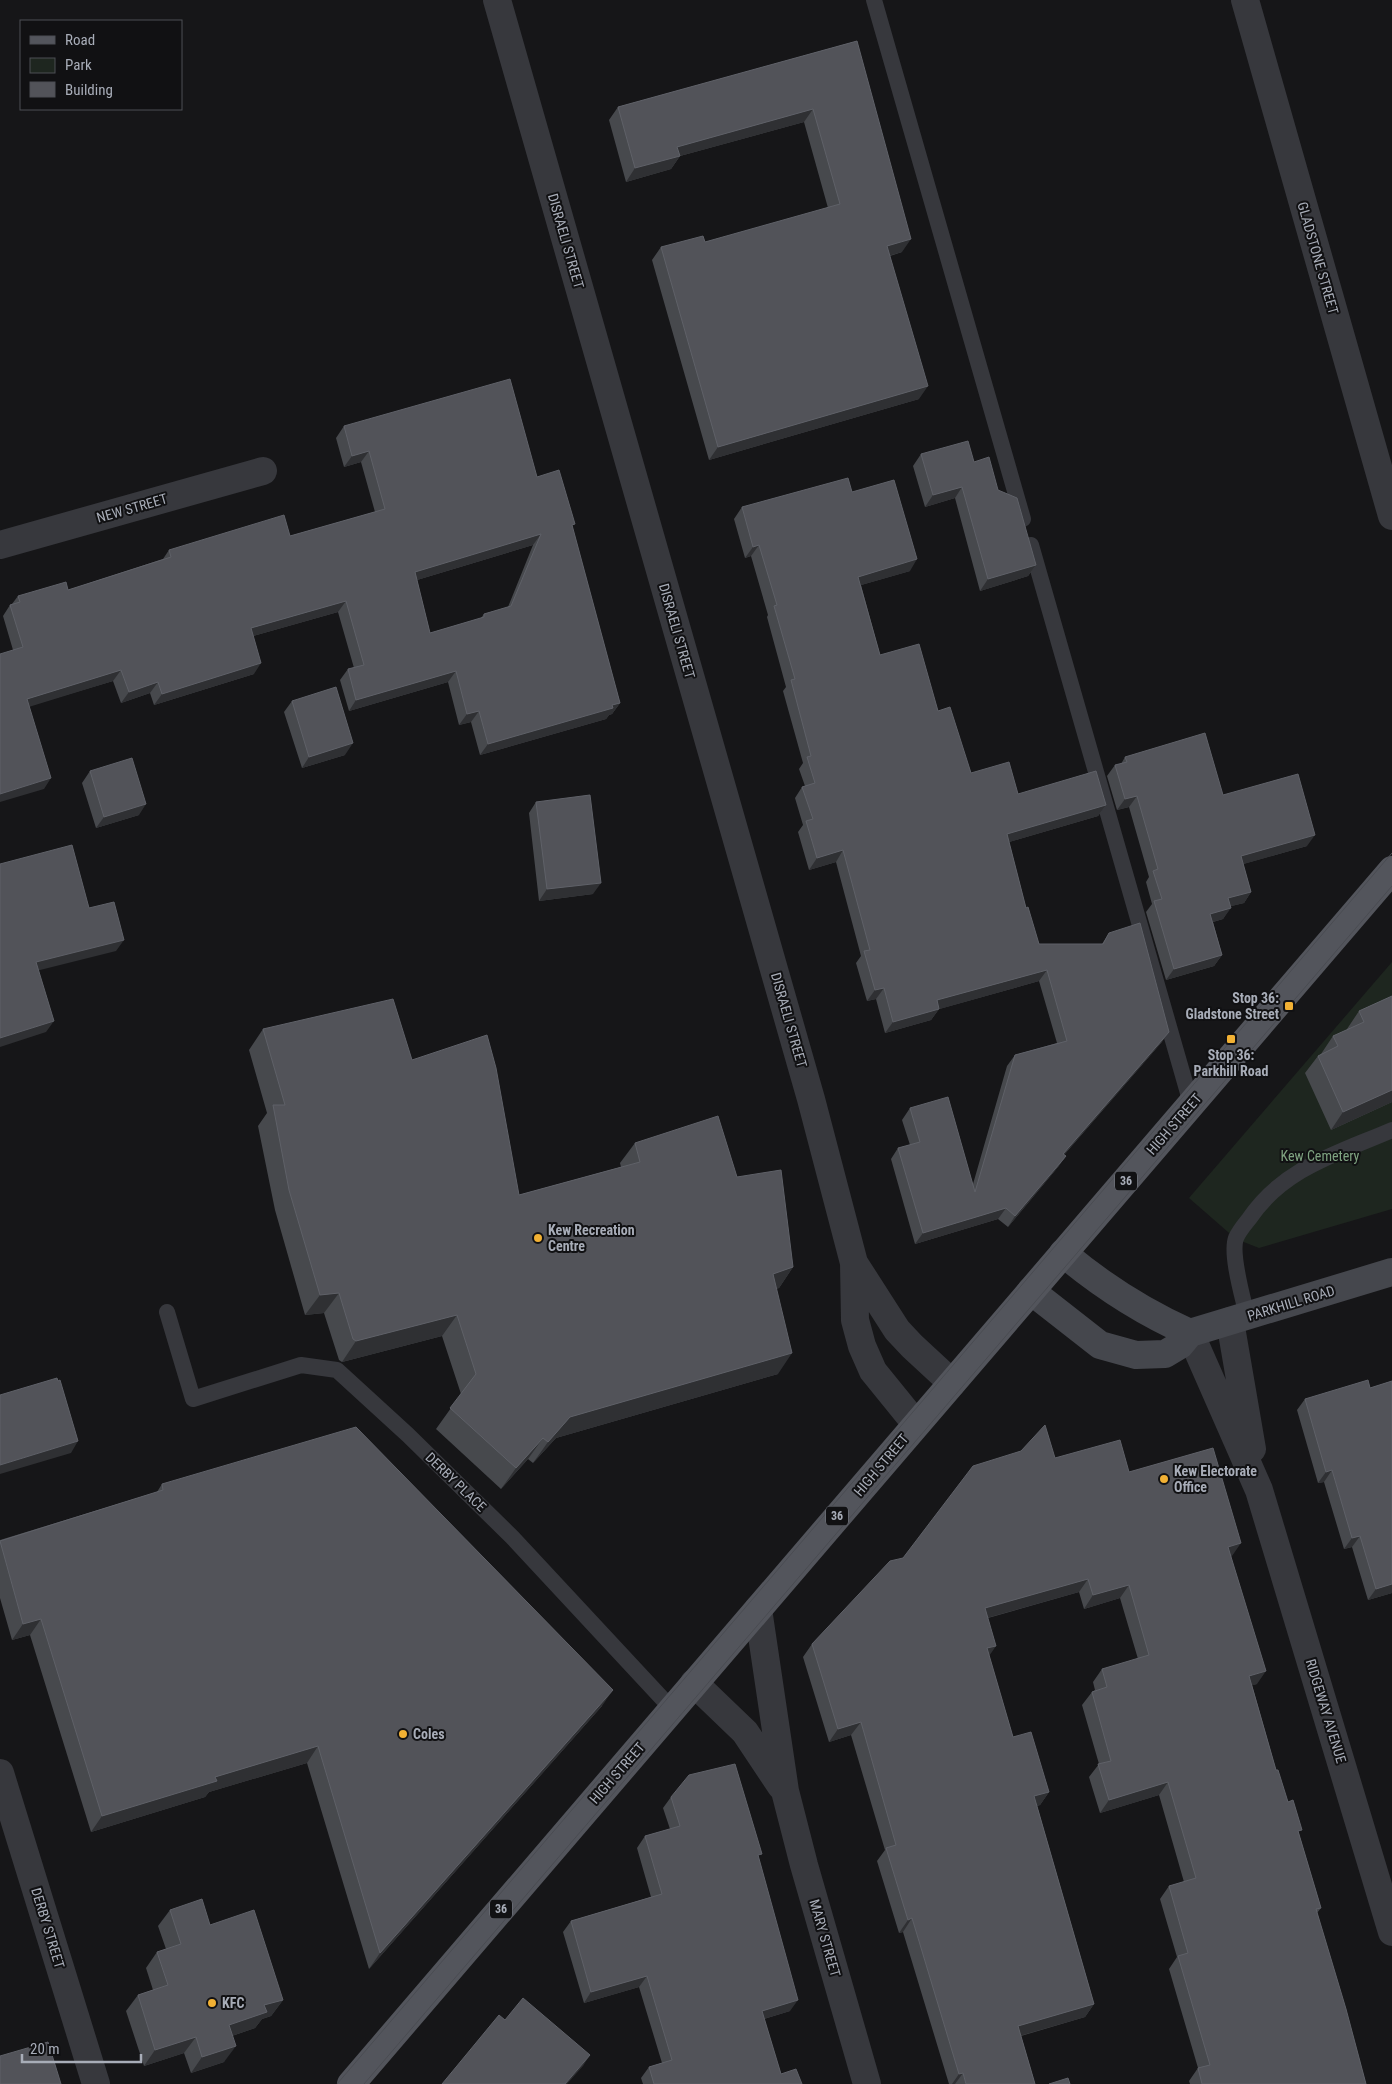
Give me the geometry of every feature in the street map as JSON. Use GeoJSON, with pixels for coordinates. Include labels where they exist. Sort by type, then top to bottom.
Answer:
{"type":"FeatureCollection","features":[{"type":"Feature","properties":{"kind":"main road","name":"HIGH STREET"},"geometry":{"type":"LineString","coordinates":[[351,2084],[1392,870]]}},
{"type":"Feature","properties":{"kind":"street","name":"DISRAELI STREET"},"geometry":{"type":"LineString","coordinates":[[497,0],[811,1099],[854,1263],[855,1320],[862,1346],[872,1371],[916,1424]]}},
{"type":"Feature","properties":{"kind":"street","name":"GLADSTONE STREET"},"geometry":{"type":"LineString","coordinates":[[1245,0],[1392,516]]}},
{"type":"Feature","properties":{"kind":"street","name":"NEW STREET"},"geometry":{"type":"LineString","coordinates":[[0,545],[263,471]]}},
{"type":"Feature","properties":{"kind":"street"},"geometry":{"type":"LineString","coordinates":[[1063,1253],[1092,1278],[1166,1322],[1190,1333]]}},
{"type":"Feature","properties":{"kind":"street","name":"DISRAELI STREET"},"geometry":{"type":"LineString","coordinates":[[854,1263],[897,1330],[952,1383]]}},
{"type":"Feature","properties":{"kind":"street","name":"PARKHILL ROAD"},"geometry":{"type":"LineString","coordinates":[[1031,1291],[1100,1345],[1136,1355],[1165,1354],[1180,1345],[1190,1333],[1392,1272]]}},
{"type":"Feature","properties":{"kind":"street","name":"RIDGEWAY AVENUE"},"geometry":{"type":"LineString","coordinates":[[1239,1319],[1259,1490]]}},
{"type":"Feature","properties":{"kind":"street","name":"RIDGEWAY AVENUE"},"geometry":{"type":"LineString","coordinates":[[1190,1333],[1259,1490],[1392,1932]]}},
{"type":"Feature","properties":{"kind":"street","name":"MARY STREET"},"geometry":{"type":"LineString","coordinates":[[758,1609],[785,1791],[804,1865],[867,2084]]}},
{"type":"Feature","properties":{"kind":"street","name":"MARY STREET"},"geometry":{"type":"LineString","coordinates":[[694,1683],[745,1732],[785,1791]]}},
{"type":"Feature","properties":{"kind":"street","name":"DERBY STREET"},"geometry":{"type":"LineString","coordinates":[[0,1773],[96,2084]]}},
{"type":"Feature","properties":{"kind":"lane"},"geometry":{"type":"LineString","coordinates":[[874,0],[1185,1084],[1188,1108]]}},
{"type":"Feature","properties":{"kind":"lane"},"geometry":{"type":"LineString","coordinates":[[1239,1319],[1236,1238],[1257,1207],[1281,1182],[1312,1164],[1392,1130]]}},
{"type":"Feature","properties":{"kind":"lane","name":"DERBY PLACE"},"geometry":{"type":"LineString","coordinates":[[167,1312],[193,1399],[301,1365],[337,1370],[408,1435],[512,1537],[672,1709]]}},
{"type":"Feature","properties":{"kind":"green space","name":"Kew Cemetery"},"geometry":{"type":"Polygon","coordinates":[[[1392,962],[1392,1209],[1259,1248],[1236,1239],[1189,1198],[1392,962]]]}},
{"type":"Feature","properties":{"kind":"building"},"geometry":{"type":"Polygon","coordinates":[[[857,41],[911,239],[887,246],[928,386],[718,447],[661,247],[703,236],[705,242],[840,204],[813,109],[677,147],[680,156],[635,168],[618,107],[857,41]]]}},
{"type":"Feature","properties":{"kind":"building"},"geometry":{"type":"Polygon","coordinates":[[[510,379],[537,477],[559,470],[575,524],[572,525],[620,703],[612,705],[613,708],[488,744],[479,711],[467,714],[456,671],[356,700],[348,669],[364,665],[346,601],[251,628],[261,663],[162,694],[158,682],[129,692],[121,670],[27,699],[51,778],[0,794],[0,654],[23,647],[10,605],[20,602],[18,596],[66,582],[68,590],[171,557],[169,550],[284,515],[290,536],[385,509],[369,451],[352,456],[344,426],[510,379]],[[541,534],[415,572],[430,633],[484,617],[484,614],[511,606],[541,534]]]}},
{"type":"Feature","properties":{"kind":"building"},"geometry":{"type":"Polygon","coordinates":[[[968,441],[974,462],[989,457],[998,490],[1017,498],[1036,565],[988,579],[962,487],[933,495],[921,454],[968,441]]]}},
{"type":"Feature","properties":{"kind":"building"},"geometry":{"type":"Polygon","coordinates":[[[848,478],[852,492],[894,480],[917,559],[858,577],[880,655],[919,644],[938,711],[950,707],[971,773],[1009,762],[1018,794],[1096,771],[1106,805],[1007,834],[1026,908],[1028,907],[1039,944],[1103,944],[1109,933],[1140,923],[1169,1032],[1063,1154],[1066,1156],[1015,1216],[1006,1208],[923,1233],[898,1148],[920,1142],[910,1108],[948,1097],[975,1192],[1015,1055],[1067,1041],[1047,970],[937,1000],[939,1009],[893,1022],[884,988],[875,990],[864,951],[870,950],[843,850],[817,858],[806,821],[813,819],[802,787],[815,783],[807,757],[811,756],[791,680],[795,679],[774,606],[777,605],[759,545],[753,547],[742,507],[848,478]]]}},
{"type":"Feature","properties":{"kind":"building"},"geometry":{"type":"Polygon","coordinates":[[[336,687],[353,743],[309,757],[292,701],[336,687]]]}},
{"type":"Feature","properties":{"kind":"building"},"geometry":{"type":"Polygon","coordinates":[[[1205,733],[1223,795],[1298,774],[1315,835],[1241,856],[1251,892],[1228,898],[1231,908],[1210,914],[1222,955],[1174,969],[1154,901],[1162,899],[1153,871],[1158,869],[1137,796],[1125,799],[1115,765],[1127,762],[1125,757],[1205,733]]]}},
{"type":"Feature","properties":{"kind":"building"},"geometry":{"type":"Polygon","coordinates":[[[132,758],[146,804],[104,817],[90,771],[132,758]]]}},
{"type":"Feature","properties":{"kind":"building"},"geometry":{"type":"Polygon","coordinates":[[[590,795],[601,883],[547,889],[536,802],[590,795]]]}},
{"type":"Feature","properties":{"kind":"building"},"geometry":{"type":"Polygon","coordinates":[[[72,845],[89,908],[114,902],[124,940],[36,962],[54,1021],[0,1038],[0,864],[72,845]]]}},
{"type":"Feature","properties":{"kind":"building"},"geometry":{"type":"Polygon","coordinates":[[[1392,996],[1392,1090],[1343,1112],[1318,1056],[1338,1046],[1333,1036],[1364,1022],[1359,1011],[1392,996]]]}},
{"type":"Feature","properties":{"kind":"building","name":"Kew Recreation Centre"},"geometry":{"type":"Polygon","coordinates":[[[393,999],[412,1060],[487,1035],[496,1068],[519,1195],[640,1162],[635,1143],[718,1116],[737,1177],[781,1170],[793,1267],[773,1274],[792,1353],[570,1417],[548,1442],[543,1438],[516,1468],[450,1408],[476,1374],[457,1315],[356,1341],[353,1339],[339,1293],[320,1295],[289,1190],[273,1105],[285,1105],[263,1029],[393,999]]]}},
{"type":"Feature","properties":{"kind":"building"},"geometry":{"type":"Polygon","coordinates":[[[57,1378],[58,1381],[60,1380],[78,1441],[0,1465],[0,1395],[57,1378]]]}},
{"type":"Feature","properties":{"kind":"building"},"geometry":{"type":"Polygon","coordinates":[[[1368,1380],[1370,1388],[1392,1381],[1392,1584],[1376,1589],[1360,1536],[1352,1538],[1332,1470],[1326,1472],[1305,1399],[1368,1380]]]}},
{"type":"Feature","properties":{"kind":"building"},"geometry":{"type":"Polygon","coordinates":[[[1045,1425],[1055,1458],[1120,1440],[1129,1472],[1213,1448],[1241,1543],[1228,1547],[1266,1671],[1249,1676],[1276,1770],[1278,1770],[1288,1802],[1293,1800],[1302,1830],[1298,1831],[1321,1908],[1316,1909],[1366,2084],[1202,2084],[1198,2068],[1210,2065],[1178,1956],[1188,1953],[1169,1886],[1196,1878],[1168,1782],[1109,1800],[1098,1764],[1111,1761],[1092,1692],[1107,1687],[1102,1669],[1149,1655],[1129,1585],[1093,1595],[1088,1579],[985,1608],[996,1646],[987,1648],[1013,1737],[1031,1732],[1049,1792],[1034,1796],[1094,2004],[1018,2026],[1035,2084],[966,2084],[963,2073],[959,2074],[912,1918],[908,1920],[886,1848],[896,1845],[861,1722],[838,1729],[812,1644],[890,1561],[903,1558],[973,1466],[1021,1451],[1045,1425]]]}},
{"type":"Feature","properties":{"kind":"building","name":"Coles"},"geometry":{"type":"Polygon","coordinates":[[[356,1427],[613,1690],[380,1953],[318,1746],[215,1777],[217,1781],[102,1816],[41,1619],[23,1624],[0,1541],[163,1490],[162,1484],[356,1427]]]}},
{"type":"Feature","properties":{"kind":"building"},"geometry":{"type":"Polygon","coordinates":[[[735,1764],[762,1854],[758,1855],[798,2000],[762,2011],[781,2074],[796,2069],[802,2084],[654,2084],[649,2067],[672,2060],[647,1976],[591,1992],[571,1921],[662,1894],[645,1836],[680,1826],[671,1797],[689,1775],[735,1764]]]}},
{"type":"Feature","properties":{"kind":"building"},"geometry":{"type":"Polygon","coordinates":[[[202,1899],[210,1925],[254,1910],[283,2000],[264,2005],[267,2012],[229,2025],[236,2046],[202,2057],[196,2037],[155,2050],[138,1995],[168,1985],[157,1952],[181,1944],[170,1910],[202,1899]]]}},
{"type":"Feature","properties":{"kind":"building"},"geometry":{"type":"Polygon","coordinates":[[[523,1998],[590,2055],[565,2084],[442,2084],[499,2015],[505,2020],[523,1998]]]}},
{"type":"Feature","properties":{"kind":"building"},"geometry":{"type":"Polygon","coordinates":[[[48,2042],[61,2084],[0,2084],[0,2056],[48,2042]]]}},
{"type":"Feature","properties":{"kind":"building"},"geometry":{"type":"Polygon","coordinates":[[[1068,2078],[1070,2084],[1049,2084],[1068,2078]]]}},
{"type":"Feature","properties":{"kind":"tram line"},"geometry":{"type":"LineString","coordinates":[[337,2084],[1392,853]]}},
{"type":"Feature","properties":{"kind":"tram line"},"geometry":{"type":"LineString","coordinates":[[364,2084],[1392,886]]}},
{"type":"Feature","properties":{"kind":"place","name":"Stop 36: Gladstone Street"},"geometry":{"type":"Point","coordinates":[1289,1006]}},
{"type":"Feature","properties":{"kind":"place","name":"Stop 36: Parkhill Road"},"geometry":{"type":"Point","coordinates":[1231,1039]}},
{"type":"Feature","properties":{"kind":"place","name":"Kew Recreation Centre"},"geometry":{"type":"Point","coordinates":[538,1238]}},
{"type":"Feature","properties":{"kind":"place","name":"Kew Electorate Office"},"geometry":{"type":"Point","coordinates":[1164,1479]}},
{"type":"Feature","properties":{"kind":"place","name":"Coles"},"geometry":{"type":"Point","coordinates":[403,1734]}},
{"type":"Feature","properties":{"kind":"place","name":"KFC"},"geometry":{"type":"Point","coordinates":[212,2003]}}]}
